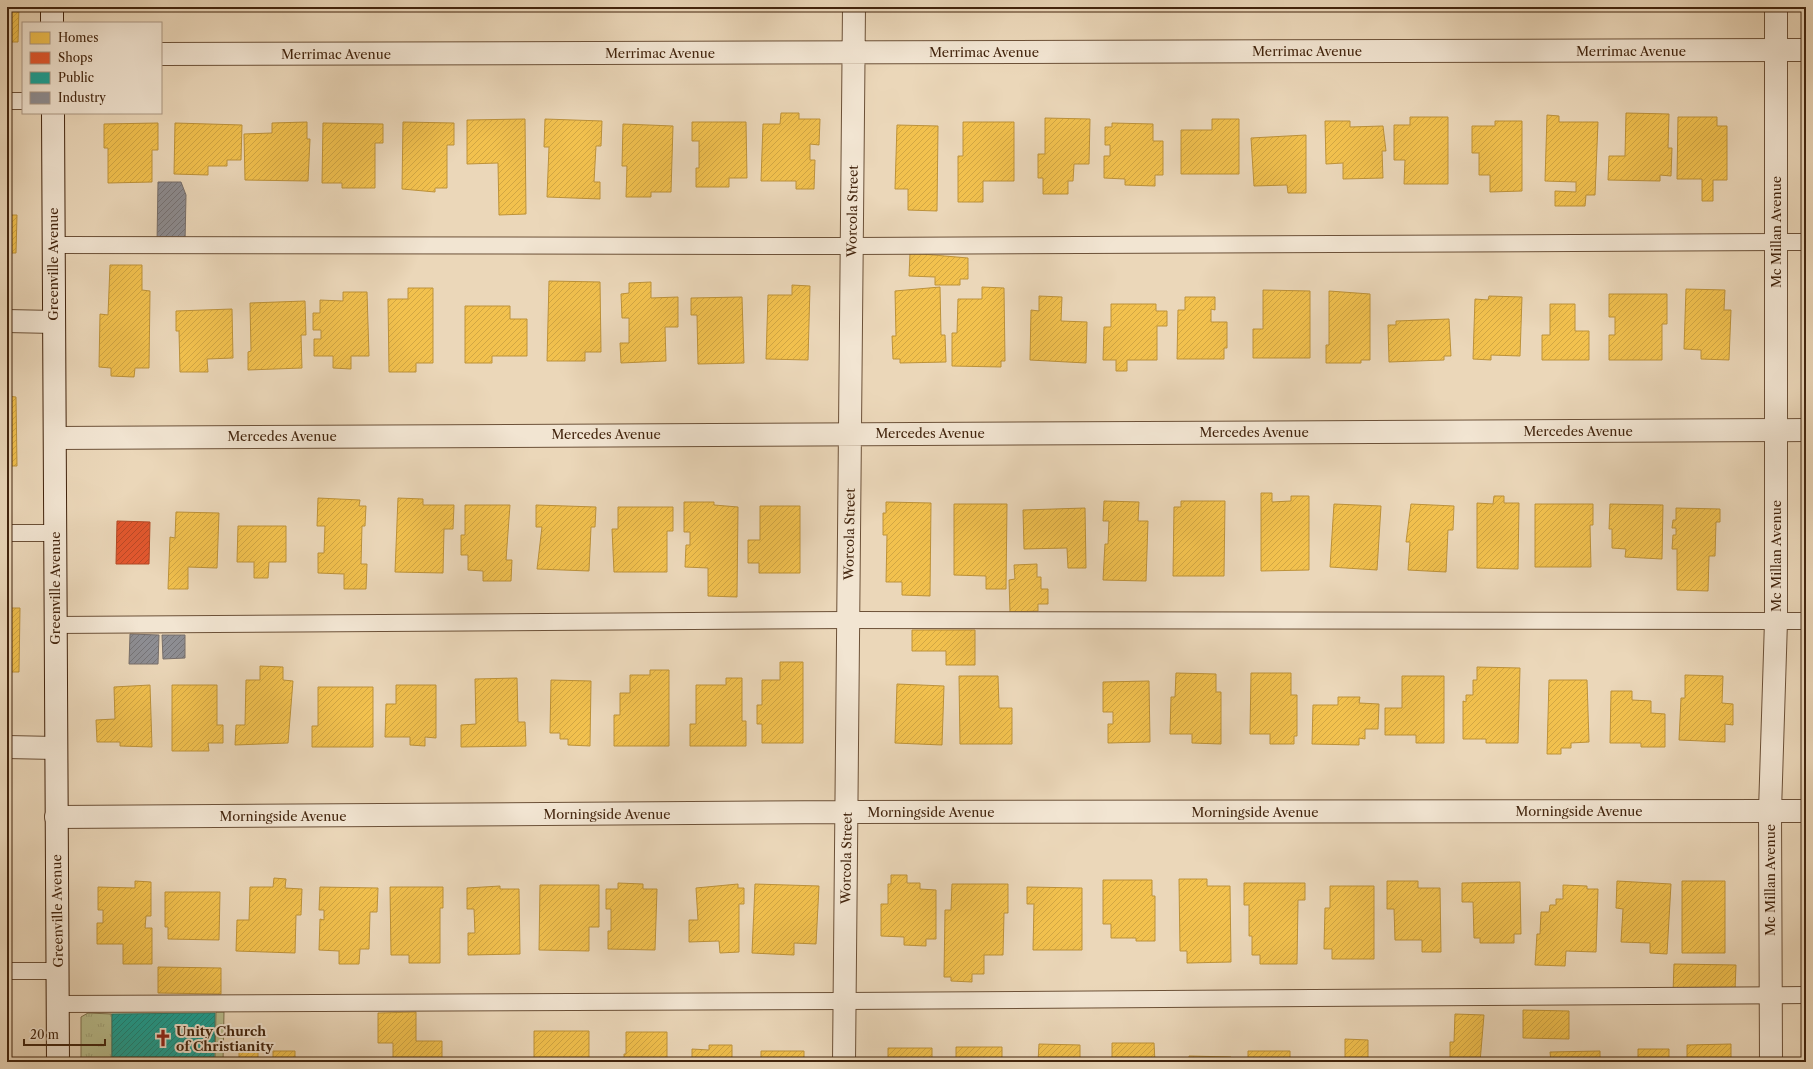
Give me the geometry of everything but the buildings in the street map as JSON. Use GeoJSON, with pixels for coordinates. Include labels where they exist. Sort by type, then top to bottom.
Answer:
{"type":"FeatureCollection","features":[{"type":"Feature","properties":{"kind":"street"},"geometry":{"type":"LineString","coordinates":[[52,7],[52,22]]}},
{"type":"Feature","properties":{"kind":"street","name":"Worcola Street"},"geometry":{"type":"LineString","coordinates":[[844,1062],[854,7]]}},
{"type":"Feature","properties":{"kind":"street","name":"Mc Millan Avenue"},"geometry":{"type":"LineString","coordinates":[[1771,1062],[1770,811],[1776,621],[1777,430],[1776,7]]}},
{"type":"Feature","properties":{"kind":"street","name":"Merrimac Avenue"},"geometry":{"type":"LineString","coordinates":[[162,54],[1806,50]]}},
{"type":"Feature","properties":{"kind":"street","name":"Greenville Avenue"},"geometry":{"type":"LineString","coordinates":[[53,114],[55,748],[58,1062]]}},
{"type":"Feature","properties":{"kind":"street"},"geometry":{"type":"LineString","coordinates":[[7,321],[54,322]]}},
{"type":"Feature","properties":{"kind":"street","name":"Mercedes Avenue"},"geometry":{"type":"LineString","coordinates":[[55,438],[850,433],[1806,430]]}},
{"type":"Feature","properties":{"kind":"street"},"geometry":{"type":"LineString","coordinates":[[7,747],[55,748]]}},
{"type":"Feature","properties":{"kind":"street","name":"Morningside Avenue"},"geometry":{"type":"LineString","coordinates":[[56,817],[847,812],[1806,811]]}},
{"type":"Feature","properties":{"kind":"lane"},"geometry":{"type":"LineString","coordinates":[[7,101],[22,101]]}},
{"type":"Feature","properties":{"kind":"lane"},"geometry":{"type":"LineString","coordinates":[[53,245],[852,246],[1806,242]]}},
{"type":"Feature","properties":{"kind":"lane"},"geometry":{"type":"LineString","coordinates":[[7,533],[55,533]]}},
{"type":"Feature","properties":{"kind":"lane"},"geometry":{"type":"LineString","coordinates":[[55,625],[847,620],[1806,620]]}},
{"type":"Feature","properties":{"kind":"lane"},"geometry":{"type":"LineString","coordinates":[[7,971],[58,971]]}},
{"type":"Feature","properties":{"kind":"lane"},"geometry":{"type":"LineString","coordinates":[[58,1004],[1806,995]]}},
{"type":"Feature","properties":{"kind":"green space"},"geometry":{"type":"Polygon","coordinates":[[[216,1012],[224,1012],[223,1062],[215,1062],[216,1012]]]}},
{"type":"Feature","properties":{"kind":"green space"},"geometry":{"type":"Polygon","coordinates":[[[88,1013],[112,1014],[112,1062],[81,1062],[81,1017],[88,1013]]]}},
{"type":"Feature","properties":{"kind":"place","name":"Unity Church of Christianity"},"geometry":{"type":"Point","coordinates":[163,1038]}}]}
